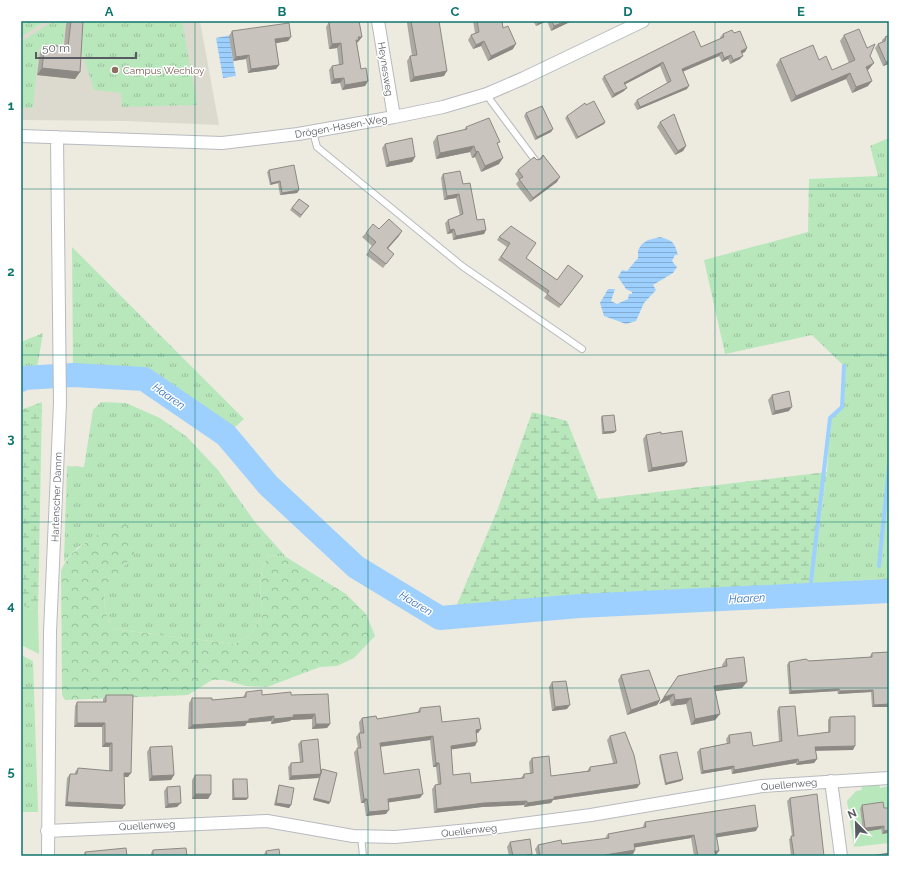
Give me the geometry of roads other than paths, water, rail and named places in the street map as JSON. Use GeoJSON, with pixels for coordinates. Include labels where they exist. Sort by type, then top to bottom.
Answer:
{"type":"FeatureCollection","features":[{"type":"Feature","properties":{"kind":"street","name":"Heynesweg"},"geometry":{"type":"LineString","coordinates":[[378,21],[394,117]]}},
{"type":"Feature","properties":{"kind":"street","name":"Drögen-Hasen-Weg"},"geometry":{"type":"LineString","coordinates":[[21,136],[222,143],[313,132],[443,107],[488,94],[643,21]]}},
{"type":"Feature","properties":{"kind":"street","name":"Hartenscher Damm"},"geometry":{"type":"LineString","coordinates":[[48,856],[47,831],[50,632],[60,399],[57,137]]}},
{"type":"Feature","properties":{"kind":"street","name":"Quellenweg"},"geometry":{"type":"LineString","coordinates":[[47,831],[268,820],[327,832],[361,836],[395,837],[491,828],[591,816],[762,786],[889,778]]}},
{"type":"Feature","properties":{"kind":"street"},"geometry":{"type":"LineString","coordinates":[[831,781],[841,856]]}},
{"type":"Feature","properties":{"kind":"lane"},"geometry":{"type":"LineString","coordinates":[[488,94],[491,101],[535,160]]}},
{"type":"Feature","properties":{"kind":"lane"},"geometry":{"type":"LineString","coordinates":[[313,132],[317,147],[462,266],[582,350]]}},
{"type":"Feature","properties":{"kind":"lane"},"geometry":{"type":"LineString","coordinates":[[361,836],[363,856]]}},
{"type":"Feature","properties":{"kind":"water"},"geometry":{"type":"Polygon","coordinates":[[[231,35],[231,50],[236,76],[223,78],[216,38],[231,35]]]}},
{"type":"Feature","properties":{"kind":"water"},"geometry":{"type":"Polygon","coordinates":[[[660,237],[672,242],[677,250],[678,255],[675,255],[672,261],[677,267],[673,273],[653,285],[656,290],[644,303],[636,321],[626,324],[604,316],[600,303],[608,289],[615,289],[611,301],[617,304],[628,299],[629,294],[632,294],[632,292],[626,289],[618,277],[622,270],[627,271],[638,258],[638,250],[642,244],[648,240],[660,237]]]}},
{"type":"Feature","properties":{"kind":"waterway"},"geometry":{"type":"LineString","coordinates":[[811,582],[830,418],[842,407],[844,366]]}},
{"type":"Feature","properties":{"kind":"waterway","name":"Haaren"},"geometry":{"type":"LineString","coordinates":[[21,380],[24,378],[73,375],[144,379],[226,435],[268,485],[356,567],[440,618],[579,606],[889,591]]}},
{"type":"Feature","properties":{"kind":"waterway"},"geometry":{"type":"LineString","coordinates":[[879,566],[889,465]]}},
{"type":"Feature","properties":{"kind":"place","name":"Campus Wechloy"},"geometry":{"type":"Point","coordinates":[115,70]}}]}
